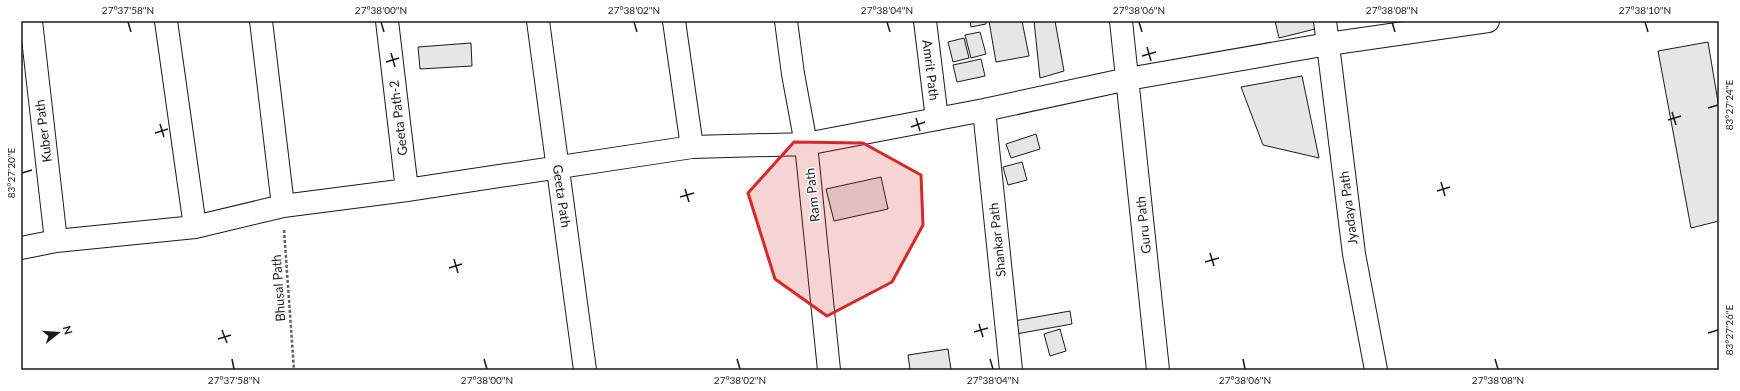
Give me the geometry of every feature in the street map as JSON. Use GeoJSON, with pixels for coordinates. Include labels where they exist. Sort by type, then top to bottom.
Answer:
{"type":"FeatureCollection","features":[{"type":"Feature","properties":{"kind":"street","name":"Kuber Path"},"geometry":{"type":"LineString","coordinates":[[31,21],[56,240]]}},
{"type":"Feature","properties":{"kind":"street"},"geometry":{"type":"LineString","coordinates":[[166,21],[195,227]]}},
{"type":"Feature","properties":{"kind":"street"},"geometry":{"type":"LineString","coordinates":[[261,21],[283,206]]}},
{"type":"Feature","properties":{"kind":"street","name":"Geeta Path-2"},"geometry":{"type":"LineString","coordinates":[[387,21],[407,190]]}},
{"type":"Feature","properties":{"kind":"street","name":"Geeta Path"},"geometry":{"type":"LineString","coordinates":[[538,21],[585,370]]}},
{"type":"Feature","properties":{"kind":"street"},"geometry":{"type":"LineString","coordinates":[[674,21],[692,147]]}},
{"type":"Feature","properties":{"kind":"street","name":"Ram Path"},"geometry":{"type":"LineString","coordinates":[[786,21],[793,74],[806,144],[829,370]]}},
{"type":"Feature","properties":{"kind":"street","name":"Amrit Path"},"geometry":{"type":"LineString","coordinates":[[925,21],[937,119]]}},
{"type":"Feature","properties":{"kind":"street","name":"Guru Path"},"geometry":{"type":"LineString","coordinates":[[1121,21],[1158,370]]}},
{"type":"Feature","properties":{"kind":"street","name":"Jyadaya Path"},"geometry":{"type":"LineString","coordinates":[[1325,21],[1354,254],[1376,370]]}},
{"type":"Feature","properties":{"kind":"street"},"geometry":{"type":"LineString","coordinates":[[21,248],[56,240],[195,227],[283,206],[407,190],[692,147],[806,144],[984,110],[1128,79],[1328,44],[1487,21]]}},
{"type":"Feature","properties":{"kind":"street","name":"Shankar Path"},"geometry":{"type":"LineString","coordinates":[[984,110],[1011,370]]}},
{"type":"Feature","properties":{"kind":"path","name":"Bhusal Path"},"geometry":{"type":"LineString","coordinates":[[283,206],[294,370]]}},
{"type":"Feature","properties":{"kind":"highlighted area"},"geometry":{"type":"Polygon","coordinates":[[[794,142],[863,143],[921,175],[923,225],[892,282],[827,316],[775,279],[748,193],[794,142]]]}},
{"type":"Feature","properties":{"kind":"building"},"geometry":{"type":"Polygon","coordinates":[[[970,21],[986,21],[986,24],[971,27],[970,21]]]}},
{"type":"Feature","properties":{"kind":"building"},"geometry":{"type":"Polygon","coordinates":[[[989,21],[1022,21],[1029,56],[996,62],[989,21]]]}},
{"type":"Feature","properties":{"kind":"building"},"geometry":{"type":"Polygon","coordinates":[[[1034,21],[1055,21],[1064,71],[1040,78],[1034,21]]]}},
{"type":"Feature","properties":{"kind":"building"},"geometry":{"type":"Polygon","coordinates":[[[1275,21],[1322,21],[1323,27],[1279,38],[1275,21]]]}},
{"type":"Feature","properties":{"kind":"building"},"geometry":{"type":"Polygon","coordinates":[[[980,32],[986,54],[971,58],[965,35],[980,32]]]}},
{"type":"Feature","properties":{"kind":"building"},"geometry":{"type":"Polygon","coordinates":[[[964,38],[969,58],[953,62],[948,42],[964,38]]]}},
{"type":"Feature","properties":{"kind":"building"},"geometry":{"type":"Polygon","coordinates":[[[1708,42],[1719,108],[1719,221],[1691,228],[1658,51],[1708,42]]]}},
{"type":"Feature","properties":{"kind":"building"},"geometry":{"type":"Polygon","coordinates":[[[471,43],[472,66],[420,69],[418,47],[471,43]]]}},
{"type":"Feature","properties":{"kind":"building"},"geometry":{"type":"Polygon","coordinates":[[[981,59],[985,76],[957,82],[953,65],[981,59]]]}},
{"type":"Feature","properties":{"kind":"building"},"geometry":{"type":"Polygon","coordinates":[[[1302,76],[1319,158],[1263,145],[1241,87],[1302,76]]]}},
{"type":"Feature","properties":{"kind":"building"},"geometry":{"type":"Polygon","coordinates":[[[1036,134],[1040,149],[1011,158],[1006,144],[1036,134]]]}},
{"type":"Feature","properties":{"kind":"building"},"geometry":{"type":"Polygon","coordinates":[[[1022,162],[1027,180],[1008,185],[1003,167],[1022,162]]]}},
{"type":"Feature","properties":{"kind":"building"},"geometry":{"type":"Polygon","coordinates":[[[881,177],[888,209],[834,221],[826,189],[881,177]]]}},
{"type":"Feature","properties":{"kind":"building"},"geometry":{"type":"Polygon","coordinates":[[[1070,311],[1072,324],[1016,334],[1014,321],[1070,311]]]}},
{"type":"Feature","properties":{"kind":"building"},"geometry":{"type":"Polygon","coordinates":[[[1060,329],[1066,351],[1050,356],[1044,334],[1060,329]]]}},
{"type":"Feature","properties":{"kind":"building"},"geometry":{"type":"Polygon","coordinates":[[[948,349],[951,370],[910,370],[908,355],[948,349]]]}}]}
